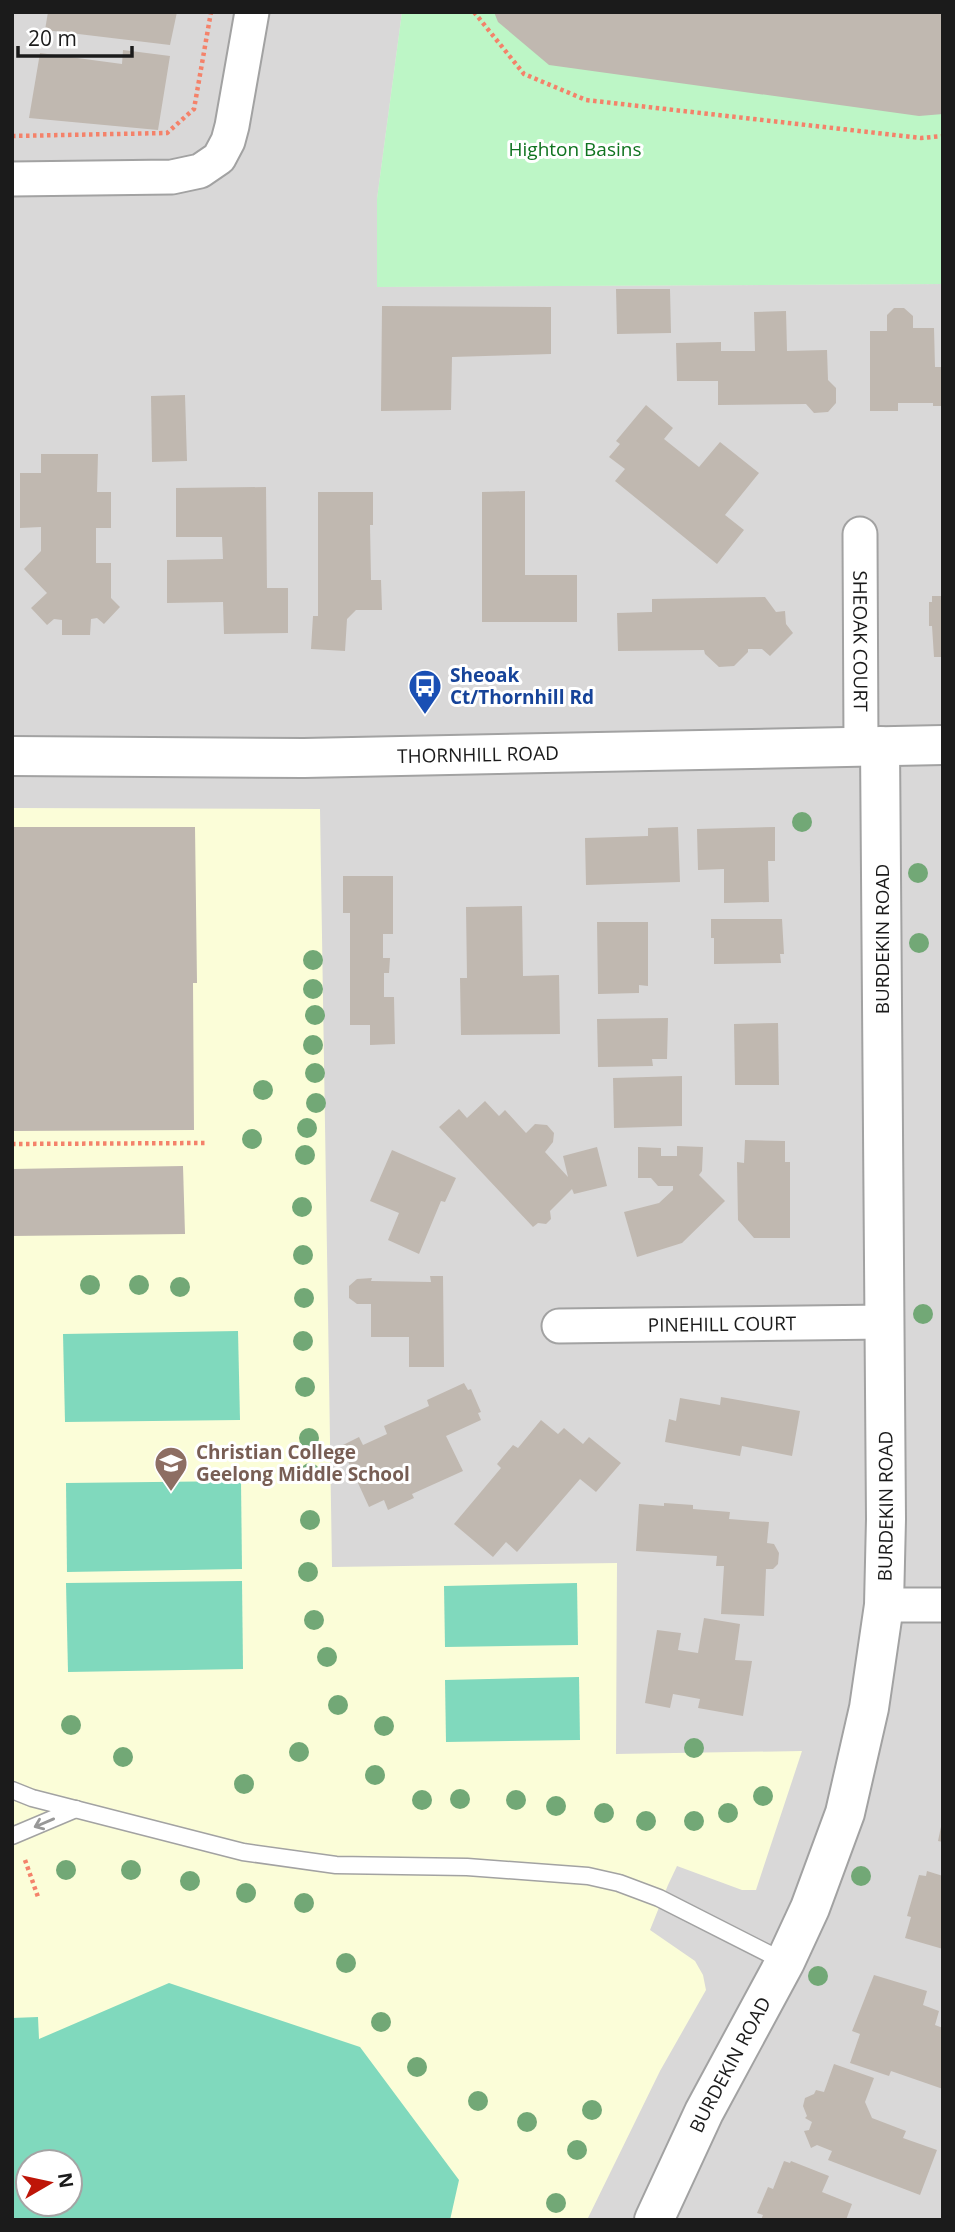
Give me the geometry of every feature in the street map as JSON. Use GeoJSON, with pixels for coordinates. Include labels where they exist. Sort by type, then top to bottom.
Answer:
{"type":"FeatureCollection","features":[{"type":"Feature","properties":{"kind":"street"},"geometry":{"type":"LineString","coordinates":[[12,179],[172,177],[200,172],[219,158],[228,141],[252,12]]}},
{"type":"Feature","properties":{"kind":"street","name":"SHEOAK COURT"},"geometry":{"type":"LineString","coordinates":[[860,534],[871,746]]}},
{"type":"Feature","properties":{"kind":"street","name":"THORNHILL ROAD"},"geometry":{"type":"LineString","coordinates":[[12,756],[304,758],[943,745]]}},
{"type":"Feature","properties":{"kind":"street","name":"BURDEKIN ROAD"},"geometry":{"type":"LineString","coordinates":[[654,2220],[704,2112],[785,1962],[810,1908],[845,1813],[869,1708],[884,1605],[886,1519],[885,1322],[871,746]]}},
{"type":"Feature","properties":{"kind":"street","name":"PINEHILL COURT"},"geometry":{"type":"LineString","coordinates":[[559,1326],[885,1322]]}},
{"type":"Feature","properties":{"kind":"street"},"geometry":{"type":"LineString","coordinates":[[884,1605],[943,1605]]}},
{"type":"Feature","properties":{"kind":"lane"},"geometry":{"type":"LineString","coordinates":[[12,1790],[243,1852],[336,1865],[467,1867],[588,1876],[619,1883],[659,1898],[785,1962]]}},
{"type":"Feature","properties":{"kind":"lane"},"geometry":{"type":"LineString","coordinates":[[12,1836],[76,1809]]}},
{"type":"Feature","properties":{"kind":"path"},"geometry":{"type":"LineString","coordinates":[[12,136],[167,134],[194,108],[211,12]]}},
{"type":"Feature","properties":{"kind":"path"},"geometry":{"type":"LineString","coordinates":[[474,12],[524,74],[586,100],[921,138],[943,136]]}},
{"type":"Feature","properties":{"kind":"path"},"geometry":{"type":"LineString","coordinates":[[12,1144],[207,1143]]}},
{"type":"Feature","properties":{"kind":"path"},"geometry":{"type":"LineString","coordinates":[[23,1853],[38,1897]]}},
{"type":"Feature","properties":{"kind":"shaded area"},"geometry":{"type":"Polygon","coordinates":[[[12,12],[402,12],[377,199],[377,287],[943,284],[943,2220],[12,2220],[12,12]]]}},
{"type":"Feature","properties":{"kind":"shaded area","name":"Christian College Geelong Middle School"},"geometry":{"type":"Polygon","coordinates":[[[12,808],[320,809],[332,1567],[617,1563],[616,1754],[802,1751],[756,1890],[742,1890],[677,1866],[668,1885],[650,1930],[695,1961],[703,1975],[706,1990],[660,2071],[587,2220],[12,2220],[12,808]]]}},
{"type":"Feature","properties":{"kind":"green space","name":"Highton Basins"},"geometry":{"type":"Polygon","coordinates":[[[402,12],[943,12],[943,284],[377,287],[377,199],[402,12]]]}},
{"type":"Feature","properties":{"kind":"green space"},"geometry":{"type":"Polygon","coordinates":[[[238,1331],[240,1420],[65,1422],[63,1334],[238,1331]]]}},
{"type":"Feature","properties":{"kind":"green space"},"geometry":{"type":"Polygon","coordinates":[[[241,1481],[242,1569],[67,1572],[66,1483],[241,1481]]]}},
{"type":"Feature","properties":{"kind":"green space"},"geometry":{"type":"Polygon","coordinates":[[[242,1581],[243,1669],[68,1672],[66,1583],[242,1581]]]}},
{"type":"Feature","properties":{"kind":"green space"},"geometry":{"type":"Polygon","coordinates":[[[577,1583],[578,1645],[445,1647],[444,1586],[577,1583]]]}},
{"type":"Feature","properties":{"kind":"green space"},"geometry":{"type":"Polygon","coordinates":[[[579,1677],[580,1740],[446,1742],[445,1680],[579,1677]]]}},
{"type":"Feature","properties":{"kind":"green space"},"geometry":{"type":"Polygon","coordinates":[[[169,1983],[360,2047],[459,2180],[450,2220],[12,2220],[12,2018],[38,2017],[39,2039],[169,1983]]]}},
{"type":"Feature","properties":{"kind":"building"},"geometry":{"type":"Polygon","coordinates":[[[48,12],[177,12],[170,45],[45,30],[48,12]]]}},
{"type":"Feature","properties":{"kind":"building"},"geometry":{"type":"Polygon","coordinates":[[[494,12],[943,12],[943,114],[919,116],[549,65],[498,22],[494,12]]]}},
{"type":"Feature","properties":{"kind":"building"},"geometry":{"type":"Polygon","coordinates":[[[123,50],[170,56],[158,130],[29,118],[40,53],[122,64],[123,50]]]}},
{"type":"Feature","properties":{"kind":"building"},"geometry":{"type":"Polygon","coordinates":[[[616,289],[670,289],[671,333],[617,334],[616,289]]]}},
{"type":"Feature","properties":{"kind":"building"},"geometry":{"type":"Polygon","coordinates":[[[382,306],[551,307],[551,354],[452,357],[451,410],[381,411],[382,306]]]}},
{"type":"Feature","properties":{"kind":"building"},"geometry":{"type":"Polygon","coordinates":[[[894,308],[904,308],[913,316],[913,328],[934,328],[935,367],[943,367],[943,406],[933,406],[933,403],[898,403],[898,411],[870,411],[870,331],[887,331],[887,315],[894,308]]]}},
{"type":"Feature","properties":{"kind":"building"},"geometry":{"type":"Polygon","coordinates":[[[786,311],[787,351],[827,350],[828,380],[836,388],[836,403],[828,412],[814,413],[806,404],[718,405],[718,381],[677,381],[676,343],[721,342],[721,351],[755,351],[754,312],[786,311]]]}},
{"type":"Feature","properties":{"kind":"building"},"geometry":{"type":"Polygon","coordinates":[[[185,395],[187,461],[152,462],[151,396],[185,395]]]}},
{"type":"Feature","properties":{"kind":"building"},"geometry":{"type":"Polygon","coordinates":[[[646,405],[673,428],[664,439],[699,467],[720,442],[759,473],[725,515],[744,530],[717,564],[615,481],[625,469],[609,457],[620,444],[616,441],[646,405]]]}},
{"type":"Feature","properties":{"kind":"building"},"geometry":{"type":"Polygon","coordinates":[[[41,454],[98,454],[97,492],[111,492],[111,528],[96,528],[96,563],[111,563],[111,598],[120,607],[104,624],[97,618],[91,619],[90,635],[62,635],[62,620],[54,619],[47,625],[31,608],[47,593],[24,569],[41,551],[41,527],[20,528],[20,473],[41,473],[41,454]]]}},
{"type":"Feature","properties":{"kind":"building"},"geometry":{"type":"Polygon","coordinates":[[[266,487],[267,588],[288,588],[288,633],[224,634],[223,602],[167,603],[167,560],[223,559],[222,537],[176,537],[176,488],[266,487]]]}},
{"type":"Feature","properties":{"kind":"building"},"geometry":{"type":"Polygon","coordinates":[[[525,491],[525,575],[577,575],[577,622],[482,622],[482,492],[525,491]]]}},
{"type":"Feature","properties":{"kind":"building"},"geometry":{"type":"Polygon","coordinates":[[[318,492],[373,492],[373,525],[370,525],[371,580],[381,580],[382,610],[356,610],[347,619],[345,651],[311,649],[313,616],[318,616],[318,492]]]}},
{"type":"Feature","properties":{"kind":"building"},"geometry":{"type":"Polygon","coordinates":[[[932,596],[943,596],[943,657],[934,657],[932,626],[929,626],[929,602],[932,602],[932,596]]]}},
{"type":"Feature","properties":{"kind":"building"},"geometry":{"type":"Polygon","coordinates":[[[765,597],[776,612],[785,611],[786,624],[793,633],[770,656],[762,649],[748,649],[734,666],[719,667],[704,650],[618,651],[617,613],[652,612],[652,599],[765,597]]]}},
{"type":"Feature","properties":{"kind":"building"},"geometry":{"type":"Polygon","coordinates":[[[12,827],[195,827],[197,983],[193,983],[194,1130],[12,1131],[12,827]]]}},
{"type":"Feature","properties":{"kind":"building"},"geometry":{"type":"Polygon","coordinates":[[[678,827],[680,882],[586,885],[585,838],[648,836],[648,828],[678,827]]]}},
{"type":"Feature","properties":{"kind":"building"},"geometry":{"type":"Polygon","coordinates":[[[775,827],[775,861],[768,861],[769,902],[724,903],[724,869],[698,870],[697,829],[775,827]]]}},
{"type":"Feature","properties":{"kind":"building"},"geometry":{"type":"Polygon","coordinates":[[[343,876],[393,876],[393,934],[383,934],[383,958],[390,958],[389,973],[384,973],[384,997],[394,997],[395,1044],[370,1045],[370,1025],[350,1025],[350,913],[343,913],[343,876]]]}},
{"type":"Feature","properties":{"kind":"building"},"geometry":{"type":"Polygon","coordinates":[[[522,906],[523,976],[559,975],[560,1034],[461,1035],[460,978],[467,978],[466,907],[522,906]]]}},
{"type":"Feature","properties":{"kind":"building"},"geometry":{"type":"Polygon","coordinates":[[[711,919],[782,919],[784,954],[780,954],[781,963],[714,964],[711,919]]]}},
{"type":"Feature","properties":{"kind":"building"},"geometry":{"type":"Polygon","coordinates":[[[597,922],[648,922],[648,986],[639,985],[639,993],[598,994],[597,922]]]}},
{"type":"Feature","properties":{"kind":"building"},"geometry":{"type":"Polygon","coordinates":[[[668,1018],[667,1059],[652,1059],[653,1066],[598,1067],[597,1019],[668,1018]]]}},
{"type":"Feature","properties":{"kind":"building"},"geometry":{"type":"Polygon","coordinates":[[[778,1023],[779,1085],[735,1085],[734,1024],[778,1023]]]}},
{"type":"Feature","properties":{"kind":"building"},"geometry":{"type":"Polygon","coordinates":[[[682,1076],[682,1126],[614,1128],[613,1078],[682,1076]]]}},
{"type":"Feature","properties":{"kind":"building"},"geometry":{"type":"Polygon","coordinates":[[[485,1101],[499,1116],[505,1110],[526,1133],[535,1124],[547,1125],[554,1133],[553,1142],[545,1152],[568,1177],[563,1156],[597,1147],[607,1186],[574,1194],[572,1189],[550,1211],[551,1219],[546,1224],[538,1223],[533,1227],[439,1127],[459,1109],[467,1118],[485,1101]]]}},
{"type":"Feature","properties":{"kind":"building"},"geometry":{"type":"Polygon","coordinates":[[[745,1140],[785,1141],[785,1162],[790,1162],[790,1238],[754,1238],[738,1220],[737,1162],[744,1163],[745,1140]]]}},
{"type":"Feature","properties":{"kind":"building"},"geometry":{"type":"Polygon","coordinates":[[[677,1146],[703,1147],[702,1171],[699,1175],[725,1201],[682,1243],[637,1257],[624,1212],[659,1203],[673,1190],[673,1186],[658,1186],[651,1178],[638,1178],[638,1147],[661,1148],[661,1156],[677,1156],[677,1146]]]}},
{"type":"Feature","properties":{"kind":"building"},"geometry":{"type":"Polygon","coordinates":[[[392,1150],[456,1178],[445,1202],[441,1201],[419,1254],[388,1240],[399,1213],[370,1201],[392,1150]]]}},
{"type":"Feature","properties":{"kind":"building"},"geometry":{"type":"Polygon","coordinates":[[[183,1166],[185,1234],[12,1236],[12,1169],[183,1166]]]}},
{"type":"Feature","properties":{"kind":"building"},"geometry":{"type":"Polygon","coordinates":[[[430,1276],[443,1276],[444,1367],[409,1367],[409,1337],[371,1337],[371,1304],[357,1304],[349,1298],[349,1286],[357,1279],[372,1278],[371,1281],[431,1282],[430,1276]]]}},
{"type":"Feature","properties":{"kind":"building"},"geometry":{"type":"Polygon","coordinates":[[[464,1383],[468,1390],[471,1389],[481,1412],[478,1413],[481,1420],[446,1436],[463,1471],[412,1494],[414,1498],[388,1510],[384,1500],[369,1507],[341,1446],[359,1437],[363,1445],[387,1434],[384,1426],[429,1406],[427,1400],[464,1383]]]}},
{"type":"Feature","properties":{"kind":"building"},"geometry":{"type":"Polygon","coordinates":[[[721,1397],[800,1411],[792,1456],[742,1446],[740,1456],[665,1442],[669,1419],[676,1421],[680,1398],[720,1405],[721,1397]]]}},
{"type":"Feature","properties":{"kind":"building"},"geometry":{"type":"Polygon","coordinates":[[[541,1420],[558,1434],[564,1428],[583,1444],[589,1437],[621,1463],[596,1492],[580,1479],[517,1552],[506,1542],[493,1557],[454,1524],[501,1468],[497,1464],[513,1445],[518,1448],[541,1420]]]}},
{"type":"Feature","properties":{"kind":"building"},"geometry":{"type":"Polygon","coordinates":[[[664,1503],[730,1512],[729,1519],[769,1522],[767,1543],[774,1544],[779,1553],[778,1564],[773,1569],[766,1569],[764,1616],[721,1614],[724,1566],[716,1566],[717,1556],[636,1551],[639,1504],[664,1506],[664,1503]]]}},
{"type":"Feature","properties":{"kind":"building"},"geometry":{"type":"Polygon","coordinates":[[[704,1618],[740,1624],[735,1660],[752,1661],[743,1716],[698,1708],[700,1699],[673,1694],[670,1708],[645,1703],[657,1630],[681,1633],[678,1650],[698,1653],[704,1618]]]}},
{"type":"Feature","properties":{"kind":"building"},"geometry":{"type":"Polygon","coordinates":[[[943,1822],[943,1842],[938,1841],[943,1822]]]}},
{"type":"Feature","properties":{"kind":"building"},"geometry":{"type":"Polygon","coordinates":[[[927,1871],[943,1876],[943,1949],[905,1938],[911,1917],[907,1916],[919,1875],[926,1876],[927,1871]]]}},
{"type":"Feature","properties":{"kind":"building"},"geometry":{"type":"Polygon","coordinates":[[[874,1975],[927,1991],[923,2005],[939,2011],[935,2025],[943,2028],[943,2089],[891,2071],[889,2076],[850,2063],[860,2034],[852,2031],[874,1975]]]}},
{"type":"Feature","properties":{"kind":"building"},"geometry":{"type":"Polygon","coordinates":[[[834,2064],[874,2078],[865,2102],[872,2118],[906,2131],[903,2138],[937,2150],[920,2195],[828,2160],[832,2151],[817,2145],[811,2148],[804,2131],[809,2130],[812,2122],[805,2118],[805,2098],[816,2090],[824,2092],[834,2064]]]}},
{"type":"Feature","properties":{"kind":"building"},"geometry":{"type":"Polygon","coordinates":[[[784,2161],[791,2161],[829,2176],[822,2192],[852,2204],[846,2220],[761,2220],[763,2215],[757,2213],[768,2187],[773,2189],[784,2161]]]}},
{"type":"Feature","properties":{"kind":"place","name":"Sheoak Ct/Thornhill Rd"},"geometry":{"type":"Point","coordinates":[425,716]}},
{"type":"Feature","properties":{"kind":"place","name":"Christian College Geelong Middle School"},"geometry":{"type":"Point","coordinates":[171,1493]}}]}
